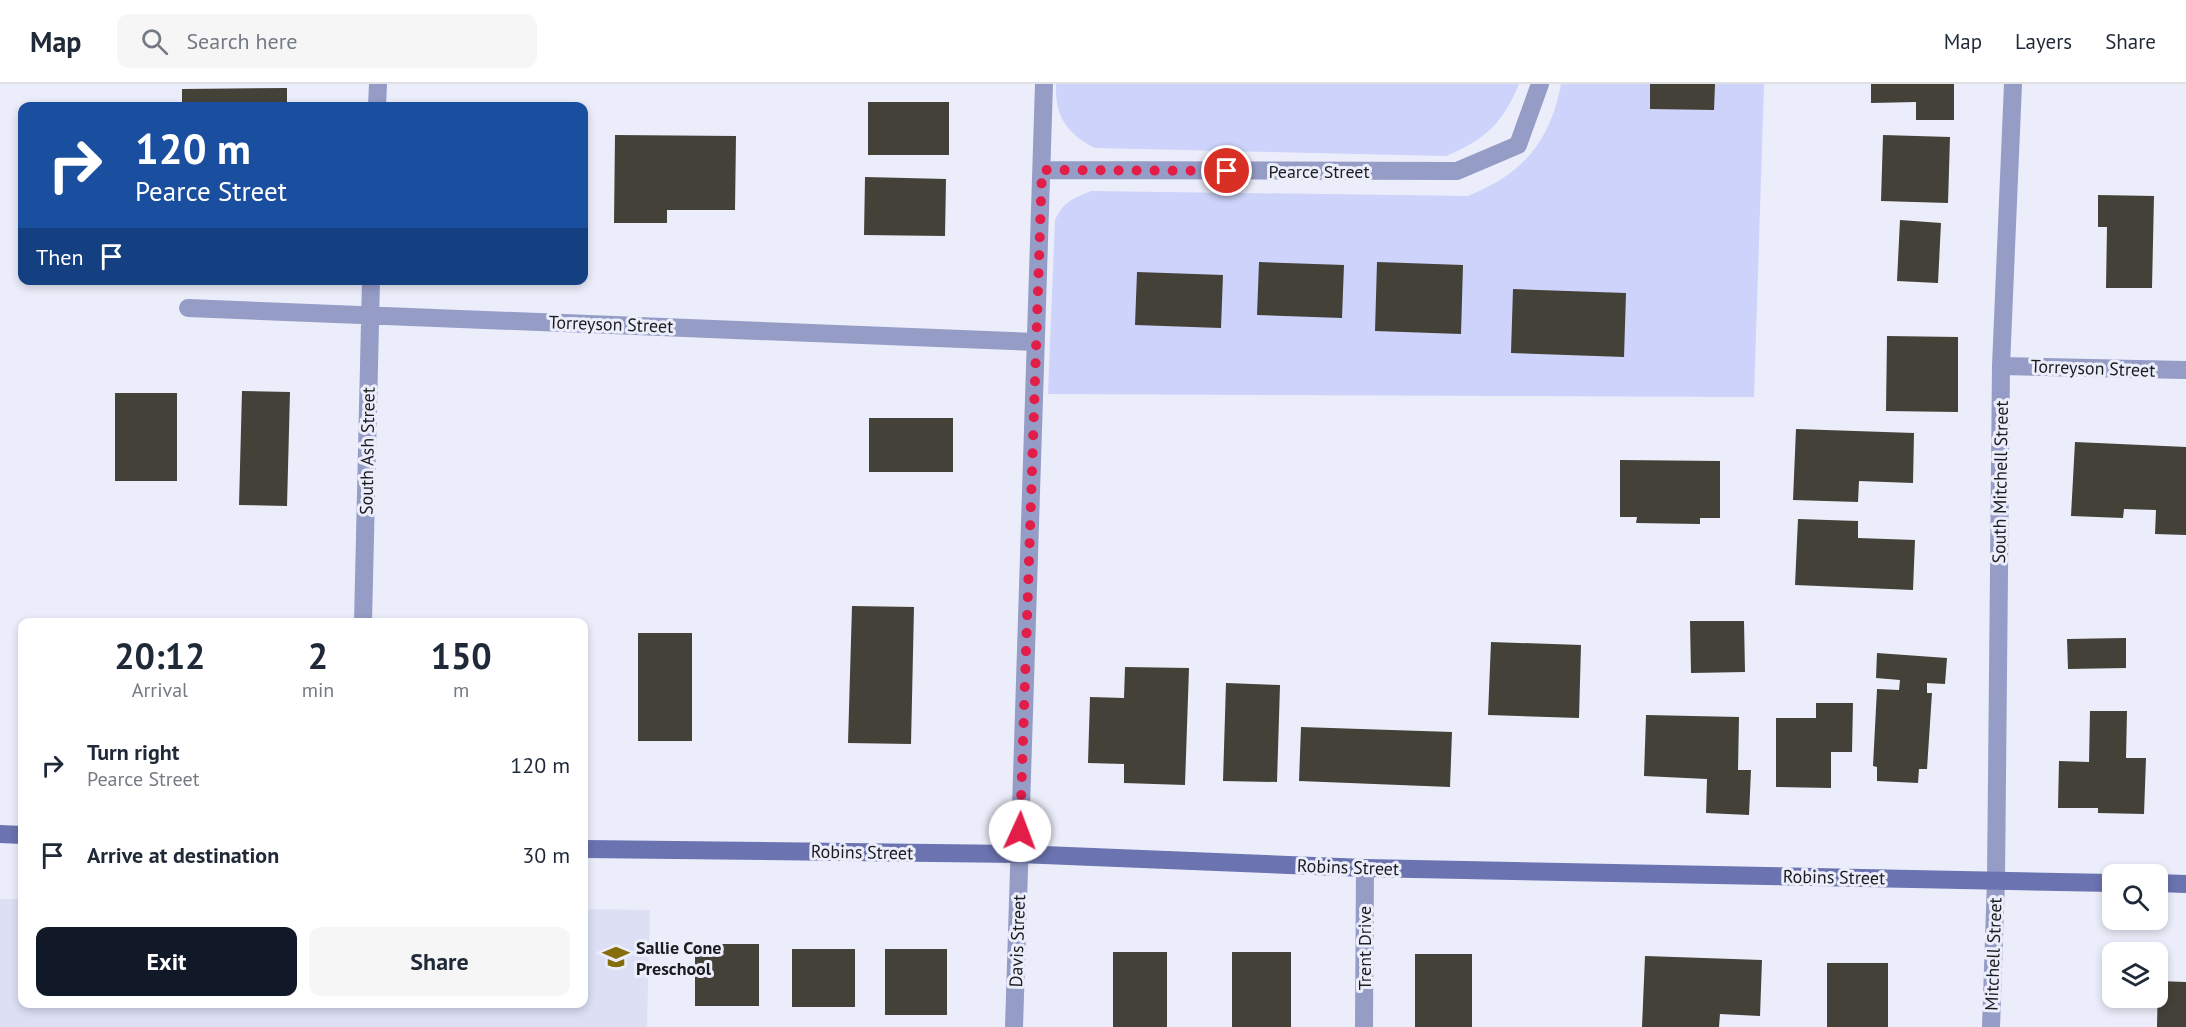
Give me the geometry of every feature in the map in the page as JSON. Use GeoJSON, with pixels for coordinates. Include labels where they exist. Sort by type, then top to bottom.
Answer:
{"type":"FeatureCollection","features":[{"type":"Feature","properties":{"kind":"street"},"geometry":{"type":"LineString","coordinates":[[377,102],[378,84]]}},
{"type":"Feature","properties":{"kind":"street","name":"Davis Street"},"geometry":{"type":"LineString","coordinates":[[1014,1027],[1044,84]]}},
{"type":"Feature","properties":{"kind":"street","name":"Pearce Street"},"geometry":{"type":"LineString","coordinates":[[1042,170],[1457,171],[1518,145],[1540,84]]}},
{"type":"Feature","properties":{"kind":"street","name":"South Mitchell Street"},"geometry":{"type":"LineString","coordinates":[[1996,880],[2001,366],[2013,84]]}},
{"type":"Feature","properties":{"kind":"street","name":"South Ash Street"},"geometry":{"type":"LineString","coordinates":[[363,618],[371,285]]}},
{"type":"Feature","properties":{"kind":"street","name":"Torreyson Street"},"geometry":{"type":"LineString","coordinates":[[188,308],[1035,342]]}},
{"type":"Feature","properties":{"kind":"street","name":"Torreyson Street"},"geometry":{"type":"LineString","coordinates":[[2001,366],[2186,370]]}},
{"type":"Feature","properties":{"kind":"street"},"geometry":{"type":"LineString","coordinates":[[0,834],[18,835]]}},
{"type":"Feature","properties":{"kind":"street","name":"Robins Street"},"geometry":{"type":"LineString","coordinates":[[588,849],[1019,854],[1365,868],[2102,882]]}},
{"type":"Feature","properties":{"kind":"street","name":"Trent Drive"},"geometry":{"type":"LineString","coordinates":[[1364,1027],[1365,868]]}},
{"type":"Feature","properties":{"kind":"street","name":"Mitchell Street"},"geometry":{"type":"LineString","coordinates":[[1991,1027],[1996,880]]}},
{"type":"Feature","properties":{"kind":"street"},"geometry":{"type":"LineString","coordinates":[[2168,884],[2186,884]]}},
{"type":"Feature","properties":{"kind":"shaded area"},"geometry":{"type":"Polygon","coordinates":[[[1056,84],[1519,84],[1506,110],[1491,129],[1472,143],[1446,156],[1095,148],[1077,136],[1064,122],[1058,105],[1056,84]]]}},
{"type":"Feature","properties":{"kind":"shaded area"},"geometry":{"type":"Polygon","coordinates":[[[1561,84],[1764,84],[1754,397],[1048,394],[1055,220],[1065,205],[1074,199],[1091,191],[1468,196],[1504,177],[1531,154],[1550,123],[1561,84]]]}},
{"type":"Feature","properties":{"kind":"shaded area","name":"Sallie Cone Preschool"},"geometry":{"type":"Polygon","coordinates":[[[0,899],[18,899],[18,1008],[588,1008],[588,909],[650,910],[647,1027],[0,1027],[0,899]]]}},
{"type":"Feature","properties":{"kind":"building"},"geometry":{"type":"Polygon","coordinates":[[[1650,84],[1715,84],[1714,110],[1650,109],[1650,84]]]}},
{"type":"Feature","properties":{"kind":"building"},"geometry":{"type":"Polygon","coordinates":[[[1871,84],[1954,84],[1954,120],[1916,120],[1916,102],[1871,103],[1871,84]]]}},
{"type":"Feature","properties":{"kind":"building"},"geometry":{"type":"Polygon","coordinates":[[[287,88],[287,102],[182,102],[182,89],[287,88]]]}},
{"type":"Feature","properties":{"kind":"building"},"geometry":{"type":"Polygon","coordinates":[[[868,102],[949,102],[949,155],[868,155],[868,102]]]}},
{"type":"Feature","properties":{"kind":"building"},"geometry":{"type":"Polygon","coordinates":[[[615,135],[736,136],[735,210],[667,210],[667,223],[614,223],[615,135]]]}},
{"type":"Feature","properties":{"kind":"building"},"geometry":{"type":"Polygon","coordinates":[[[1883,135],[1950,137],[1948,203],[1881,201],[1883,135]]]}},
{"type":"Feature","properties":{"kind":"building"},"geometry":{"type":"Polygon","coordinates":[[[865,177],[946,179],[945,236],[864,235],[865,177]]]}},
{"type":"Feature","properties":{"kind":"building"},"geometry":{"type":"Polygon","coordinates":[[[2098,195],[2154,196],[2152,288],[2106,288],[2107,227],[2098,227],[2098,195]]]}},
{"type":"Feature","properties":{"kind":"building"},"geometry":{"type":"Polygon","coordinates":[[[1900,220],[1941,223],[1938,283],[1897,281],[1900,220]]]}},
{"type":"Feature","properties":{"kind":"building"},"geometry":{"type":"Polygon","coordinates":[[[1259,262],[1344,265],[1342,318],[1257,315],[1259,262]]]}},
{"type":"Feature","properties":{"kind":"building"},"geometry":{"type":"Polygon","coordinates":[[[1377,262],[1463,265],[1461,334],[1375,331],[1377,262]]]}},
{"type":"Feature","properties":{"kind":"building"},"geometry":{"type":"Polygon","coordinates":[[[1137,272],[1223,275],[1221,328],[1135,325],[1137,272]]]}},
{"type":"Feature","properties":{"kind":"building"},"geometry":{"type":"Polygon","coordinates":[[[1513,289],[1626,293],[1624,357],[1511,353],[1513,289]]]}},
{"type":"Feature","properties":{"kind":"building"},"geometry":{"type":"Polygon","coordinates":[[[1887,336],[1958,337],[1958,412],[1886,411],[1887,336]]]}},
{"type":"Feature","properties":{"kind":"building"},"geometry":{"type":"Polygon","coordinates":[[[242,391],[290,392],[287,506],[239,505],[242,391]]]}},
{"type":"Feature","properties":{"kind":"building"},"geometry":{"type":"Polygon","coordinates":[[[115,393],[177,393],[177,481],[115,481],[115,393]]]}},
{"type":"Feature","properties":{"kind":"building"},"geometry":{"type":"Polygon","coordinates":[[[869,418],[953,418],[953,472],[869,472],[869,418]]]}},
{"type":"Feature","properties":{"kind":"building"},"geometry":{"type":"Polygon","coordinates":[[[1796,429],[1914,433],[1913,483],[1859,481],[1858,502],[1793,500],[1796,429]]]}},
{"type":"Feature","properties":{"kind":"building"},"geometry":{"type":"Polygon","coordinates":[[[2075,442],[2186,447],[2186,535],[2155,534],[2156,510],[2124,509],[2123,518],[2071,516],[2075,442]]]}},
{"type":"Feature","properties":{"kind":"building"},"geometry":{"type":"Polygon","coordinates":[[[1620,460],[1720,461],[1720,518],[1700,518],[1700,524],[1636,523],[1637,517],[1620,517],[1620,460]]]}},
{"type":"Feature","properties":{"kind":"building"},"geometry":{"type":"Polygon","coordinates":[[[1798,519],[1858,521],[1858,538],[1915,540],[1913,590],[1795,585],[1798,519]]]}},
{"type":"Feature","properties":{"kind":"building"},"geometry":{"type":"Polygon","coordinates":[[[852,606],[914,607],[911,744],[848,743],[852,606]]]}},
{"type":"Feature","properties":{"kind":"building"},"geometry":{"type":"Polygon","coordinates":[[[1690,621],[1744,621],[1745,672],[1691,673],[1690,621]]]}},
{"type":"Feature","properties":{"kind":"building"},"geometry":{"type":"Polygon","coordinates":[[[638,633],[692,633],[692,741],[638,741],[638,633]]]}},
{"type":"Feature","properties":{"kind":"building"},"geometry":{"type":"Polygon","coordinates":[[[2126,638],[2126,668],[2068,669],[2067,639],[2126,638]]]}},
{"type":"Feature","properties":{"kind":"building"},"geometry":{"type":"Polygon","coordinates":[[[1491,642],[1581,645],[1579,718],[1488,715],[1491,642]]]}},
{"type":"Feature","properties":{"kind":"building"},"geometry":{"type":"Polygon","coordinates":[[[1877,653],[1947,658],[1945,684],[1927,683],[1927,693],[1932,693],[1927,769],[1919,769],[1918,783],[1877,781],[1877,767],[1873,766],[1877,689],[1899,690],[1900,680],[1876,678],[1877,653]]]}},
{"type":"Feature","properties":{"kind":"building"},"geometry":{"type":"Polygon","coordinates":[[[1125,667],[1189,668],[1185,785],[1124,783],[1124,764],[1088,763],[1090,697],[1124,698],[1125,667]]]}},
{"type":"Feature","properties":{"kind":"building"},"geometry":{"type":"Polygon","coordinates":[[[1226,683],[1280,685],[1277,782],[1223,781],[1226,683]]]}},
{"type":"Feature","properties":{"kind":"building"},"geometry":{"type":"Polygon","coordinates":[[[1816,703],[1853,703],[1852,752],[1831,752],[1831,788],[1776,787],[1776,718],[1816,718],[1816,703]]]}},
{"type":"Feature","properties":{"kind":"building"},"geometry":{"type":"Polygon","coordinates":[[[2090,711],[2127,711],[2126,758],[2146,758],[2144,814],[2098,813],[2098,808],[2058,808],[2059,761],[2089,762],[2090,711]]]}},
{"type":"Feature","properties":{"kind":"building"},"geometry":{"type":"Polygon","coordinates":[[[1646,715],[1739,717],[1738,770],[1751,770],[1749,815],[1706,813],[1707,779],[1644,776],[1646,715]]]}},
{"type":"Feature","properties":{"kind":"building"},"geometry":{"type":"Polygon","coordinates":[[[1301,727],[1452,732],[1450,787],[1299,781],[1301,727]]]}},
{"type":"Feature","properties":{"kind":"building"},"geometry":{"type":"Polygon","coordinates":[[[695,944],[759,944],[759,1006],[695,1006],[695,944]]]}},
{"type":"Feature","properties":{"kind":"building"},"geometry":{"type":"Polygon","coordinates":[[[792,949],[855,949],[855,1007],[792,1007],[792,949]]]}},
{"type":"Feature","properties":{"kind":"building"},"geometry":{"type":"Polygon","coordinates":[[[885,949],[947,949],[947,1015],[885,1015],[885,949]]]}},
{"type":"Feature","properties":{"kind":"building"},"geometry":{"type":"Polygon","coordinates":[[[1113,952],[1167,952],[1167,1027],[1113,1027],[1113,952]]]}},
{"type":"Feature","properties":{"kind":"building"},"geometry":{"type":"Polygon","coordinates":[[[1232,952],[1291,952],[1291,1027],[1232,1027],[1232,952]]]}},
{"type":"Feature","properties":{"kind":"building"},"geometry":{"type":"Polygon","coordinates":[[[1415,954],[1472,954],[1472,1027],[1415,1027],[1415,954]]]}},
{"type":"Feature","properties":{"kind":"building"},"geometry":{"type":"Polygon","coordinates":[[[1645,956],[1762,960],[1760,1016],[1720,1014],[1719,1027],[1642,1027],[1645,956]]]}},
{"type":"Feature","properties":{"kind":"building"},"geometry":{"type":"Polygon","coordinates":[[[1827,963],[1888,963],[1888,1027],[1827,1027],[1827,963]]]}},
{"type":"Feature","properties":{"kind":"building"},"geometry":{"type":"Polygon","coordinates":[[[2168,981],[2186,982],[2186,1027],[2157,1027],[2157,1008],[2168,1008],[2168,981]]]}},
{"type":"Feature","properties":{"kind":"place","name":"Sallie Cone Preschool"},"geometry":{"type":"Point","coordinates":[616,957]}},
{"type":"Feature","properties":{"kind":"route"},"geometry":{"type":"LineString","coordinates":[[1020,831],[1042,170],[1227,171]]}}]}
